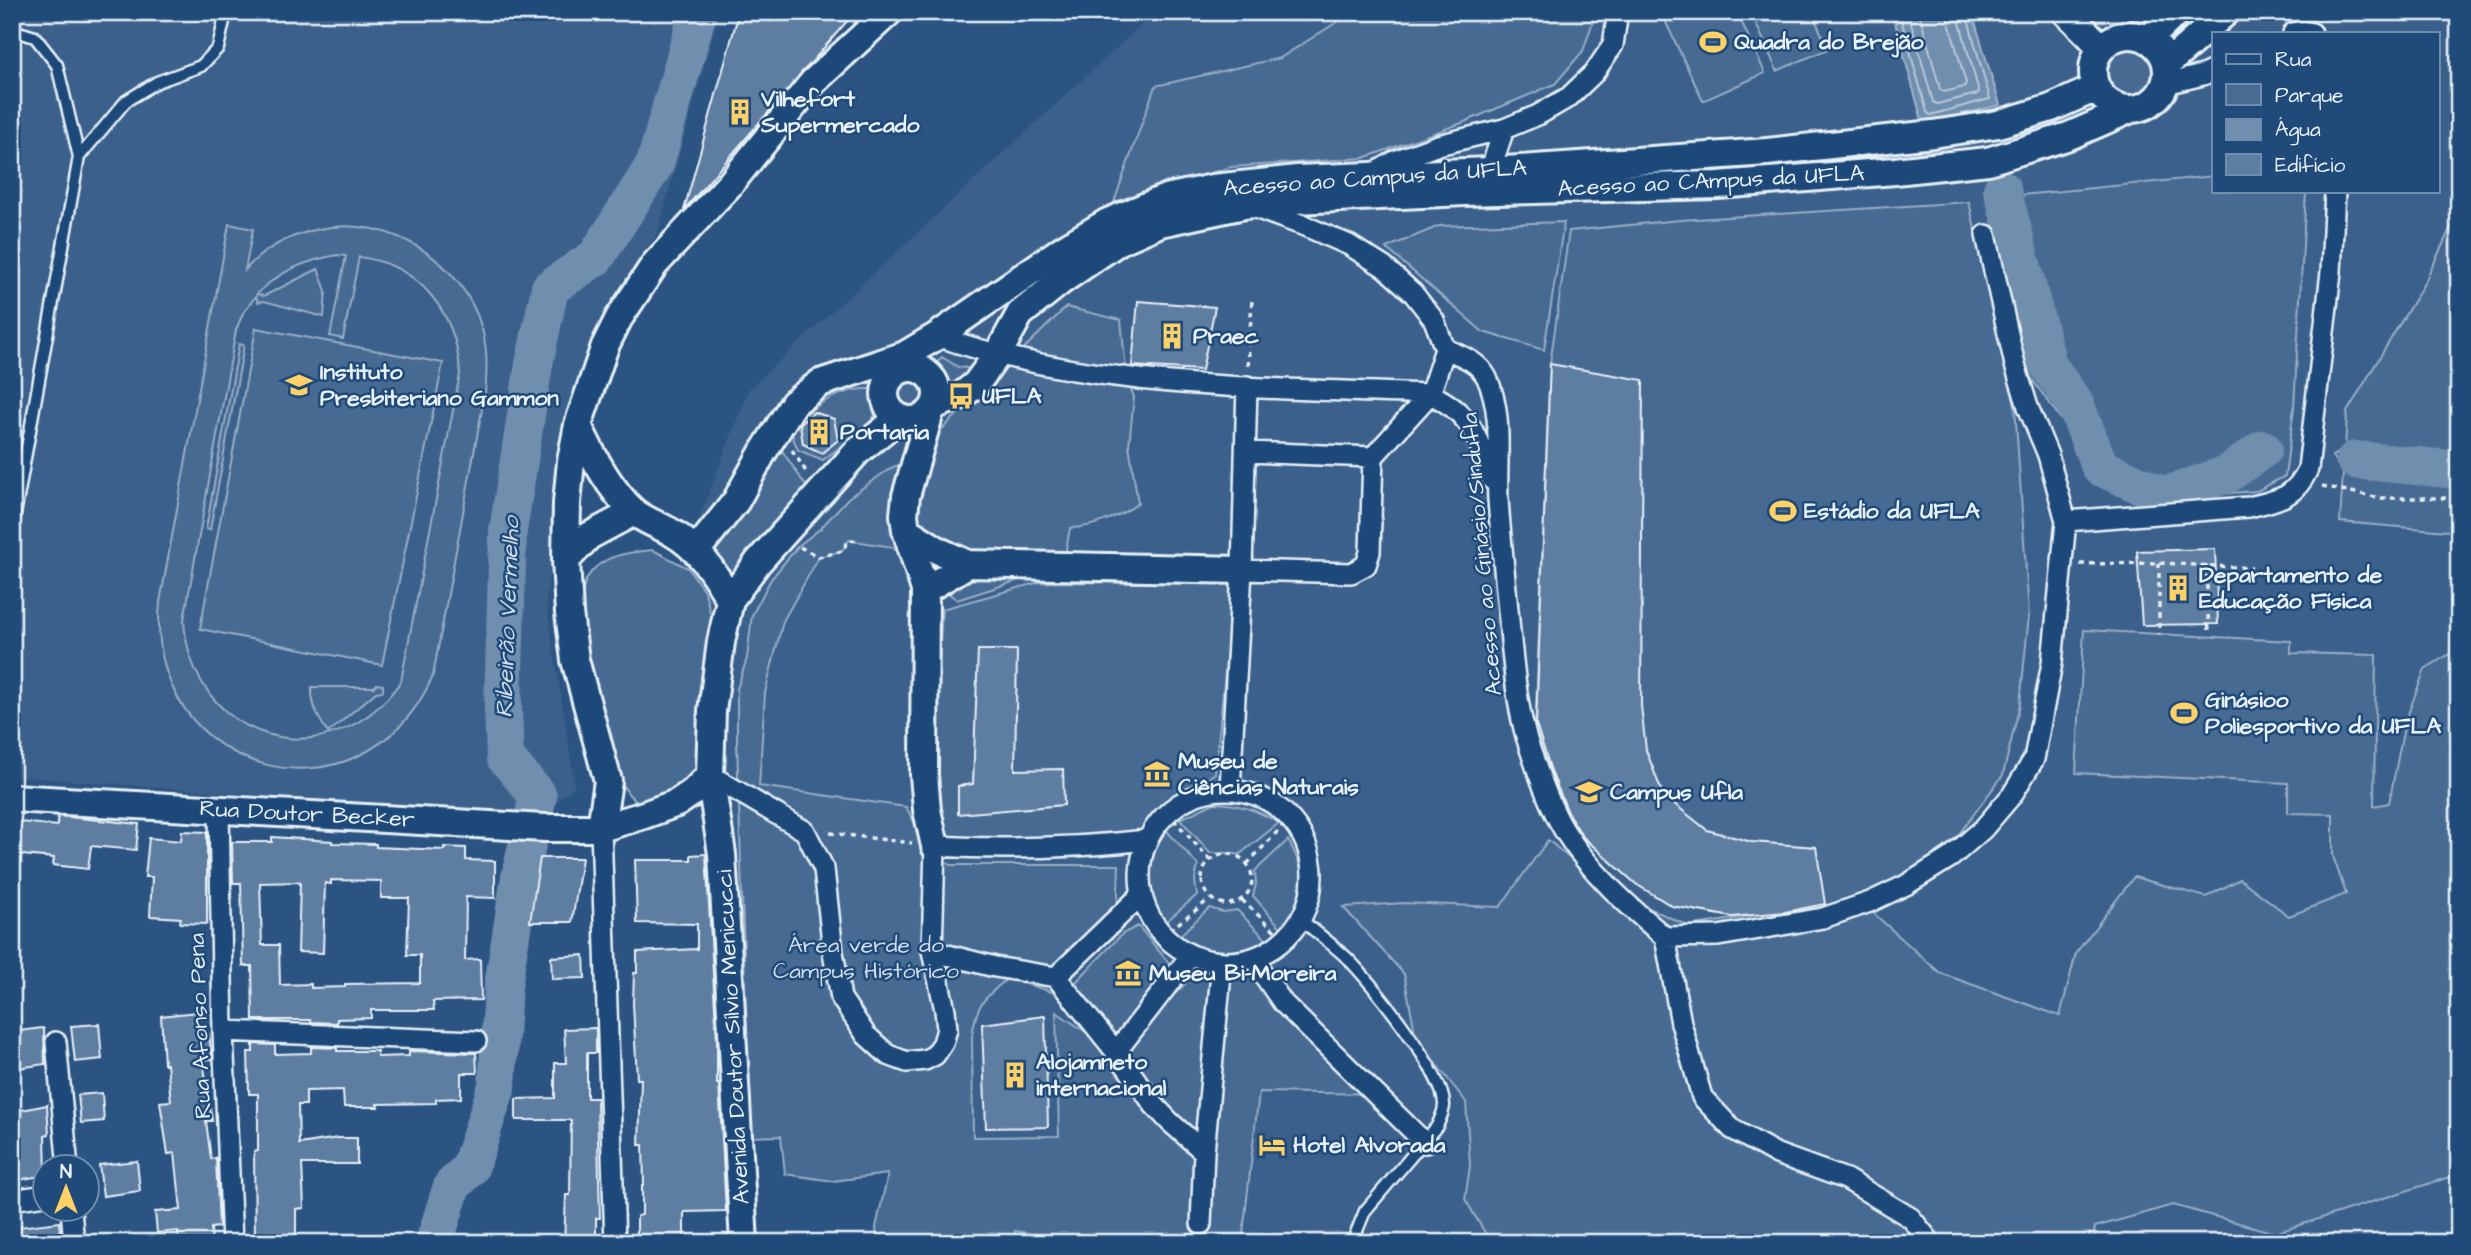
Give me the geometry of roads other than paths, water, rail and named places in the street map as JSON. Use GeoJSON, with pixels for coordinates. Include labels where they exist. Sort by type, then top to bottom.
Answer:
{"type":"FeatureCollection","features":[{"type":"Feature","properties":{"kind":"street"},"geometry":{"type":"LineString","coordinates":[[615,1243],[601,828],[608,781],[575,660],[566,559],[567,503],[578,425],[605,346],[619,318],[655,264],[730,184],[813,82],[889,12]]}},
{"type":"Feature","properties":{"kind":"street"},"geometry":{"type":"LineString","coordinates":[[1370,175],[1438,145],[1504,129],[1569,97],[1594,73],[1613,45],[1618,12]]}},
{"type":"Feature","properties":{"kind":"street"},"geometry":{"type":"LineString","coordinates":[[2066,12],[2102,48]]}},
{"type":"Feature","properties":{"kind":"street"},"geometry":{"type":"LineString","coordinates":[[2148,40],[2177,12]]}},
{"type":"Feature","properties":{"kind":"street"},"geometry":{"type":"LineString","coordinates":[[2166,74],[2226,12]]}},
{"type":"Feature","properties":{"kind":"street"},"geometry":{"type":"LineString","coordinates":[[2131,109],[2111,103],[2096,88],[2093,67],[2102,48],[2112,39],[2136,35],[2148,40],[2162,54],[2166,74]]}},
{"type":"Feature","properties":{"kind":"street"},"geometry":{"type":"LineString","coordinates":[[2166,74],[2203,75],[2212,71]]}},
{"type":"Feature","properties":{"kind":"street","name":"Acesso ao CAmpus da UFLA"},"geometry":{"type":"LineString","coordinates":[[932,409],[961,396],[976,384],[998,354],[1020,314],[1061,281],[1119,241],[1160,223],[1244,205],[1295,200],[1718,185],[1895,172],[1987,161],[2069,136],[2152,102],[2166,74]]}},
{"type":"Feature","properties":{"kind":"street","name":"Acesso ao Campus da UFLA"},"geometry":{"type":"LineString","coordinates":[[697,550],[736,501],[782,418],[794,403],[820,383],[904,362],[1063,249],[1108,222],[1166,198],[1213,188],[1297,179],[1490,171],[1767,152],[1933,134],[1998,124],[2051,108],[2096,88]]}},
{"type":"Feature","properties":{"kind":"street"},"geometry":{"type":"LineString","coordinates":[[1490,171],[1504,129]]}},
{"type":"Feature","properties":{"kind":"street"},"geometry":{"type":"LineString","coordinates":[[2066,521],[2249,507],[2293,493],[2303,482],[2308,469],[2330,285],[2335,192]]}},
{"type":"Feature","properties":{"kind":"street"},"geometry":{"type":"LineString","coordinates":[[906,530],[939,551],[968,564],[1352,573],[1366,565],[1370,552],[1373,457],[1430,394],[1445,349],[1434,320],[1413,293],[1384,267],[1349,245],[1244,205]]}},
{"type":"Feature","properties":{"kind":"street"},"geometry":{"type":"LineString","coordinates":[[1931,1243],[1911,1218],[1846,1179],[1777,1154],[1732,1129],[1702,1097],[1681,1023],[1665,937],[1718,936],[1835,914],[1870,902],[1906,885],[1951,857],[1983,829],[2012,795],[2034,759],[2052,663],[2066,521],[2048,455],[2028,407],[2015,365],[1986,235]]}},
{"type":"Feature","properties":{"kind":"street"},"geometry":{"type":"LineString","coordinates":[[937,336],[1041,364],[1156,380],[1430,394],[1450,403],[1463,415],[1482,451],[1498,497]]}},
{"type":"Feature","properties":{"kind":"street","name":"Acesso ao Ginásio/Sindufla"},"geometry":{"type":"LineString","coordinates":[[1445,349],[1464,356],[1479,366],[1493,398],[1498,436],[1498,497],[1514,663],[1528,744],[1562,827],[1582,856],[1641,917],[1665,937]]}},
{"type":"Feature","properties":{"kind":"street"},"geometry":{"type":"LineString","coordinates":[[710,775],[806,831],[824,869],[832,952],[841,998],[866,1035],[888,1055],[907,1062],[925,1060],[934,1055],[943,1043],[947,1029],[932,951],[935,846],[927,810],[924,775],[925,590],[906,530],[906,496],[937,396],[931,377],[904,362],[886,385],[884,398],[889,410],[899,418],[909,421],[920,418],[932,409]]}},
{"type":"Feature","properties":{"kind":"street"},"geometry":{"type":"LineString","coordinates":[[1230,789],[1242,570],[1247,386]]}},
{"type":"Feature","properties":{"kind":"street"},"geometry":{"type":"LineString","coordinates":[[578,425],[589,451],[634,512],[682,538],[697,550],[715,573],[730,600],[758,562],[820,491],[858,451],[899,418]]}},
{"type":"Feature","properties":{"kind":"street"},"geometry":{"type":"LineString","coordinates":[[1246,453],[1373,457]]}},
{"type":"Feature","properties":{"kind":"street"},"geometry":{"type":"LineString","coordinates":[[566,559],[589,536],[634,512]]}},
{"type":"Feature","properties":{"kind":"street"},"geometry":{"type":"LineString","coordinates":[[925,590],[968,564]]}},
{"type":"Feature","properties":{"kind":"street","name":"Avenida Doutor Sílvio Menicucci"},"geometry":{"type":"LineString","coordinates":[[730,600],[721,642],[712,711],[710,775],[719,832],[744,1243]]}},
{"type":"Feature","properties":{"kind":"street","name":"Rua Doutor Becker"},"geometry":{"type":"LineString","coordinates":[[12,798],[545,828],[601,828],[677,803],[710,775]]}},
{"type":"Feature","properties":{"kind":"street"},"geometry":{"type":"LineString","coordinates":[[608,781],[644,815]]}},
{"type":"Feature","properties":{"kind":"street"},"geometry":{"type":"LineString","coordinates":[[1230,789],[1263,797],[1291,817],[1309,846],[1314,880],[1306,913],[1286,941],[1257,958],[1222,963],[1190,956],[1162,936],[1144,907],[1139,873],[1147,840],[1167,813],[1196,795],[1230,789]]}},
{"type":"Feature","properties":{"kind":"street"},"geometry":{"type":"LineString","coordinates":[[677,803],[719,832]]}},
{"type":"Feature","properties":{"kind":"street","name":"Rua Afonso Pena"},"geometry":{"type":"LineString","coordinates":[[219,808],[223,1031],[232,1243]]}},
{"type":"Feature","properties":{"kind":"street"},"geometry":{"type":"LineString","coordinates":[[935,846],[984,849],[1096,846],[1147,840]]}},
{"type":"Feature","properties":{"kind":"street"},"geometry":{"type":"LineString","coordinates":[[1056,977],[1142,894]]}},
{"type":"Feature","properties":{"kind":"street"},"geometry":{"type":"LineString","coordinates":[[932,951],[995,967],[1056,977],[1154,1105],[1204,1152]]}},
{"type":"Feature","properties":{"kind":"street"},"geometry":{"type":"LineString","coordinates":[[1116,1052],[1190,956]]}},
{"type":"Feature","properties":{"kind":"street"},"geometry":{"type":"LineString","coordinates":[[1257,958],[1261,971],[1283,1003],[1424,1143]]}},
{"type":"Feature","properties":{"kind":"street"},"geometry":{"type":"LineString","coordinates":[[1201,1224],[1204,1152],[1222,963]]}},
{"type":"Feature","properties":{"kind":"street"},"geometry":{"type":"LineString","coordinates":[[223,1031],[476,1041]]}},
{"type":"Feature","properties":{"kind":"street"},"geometry":{"type":"LineString","coordinates":[[56,1042],[67,1154]]}},
{"type":"Feature","properties":{"kind":"street"},"geometry":{"type":"LineString","coordinates":[[12,1200],[32,1197]]}},
{"type":"Feature","properties":{"kind":"street"},"geometry":{"type":"LineString","coordinates":[[72,1224],[74,1243]]}},
{"type":"Feature","properties":{"kind":"lane"},"geometry":{"type":"LineString","coordinates":[[79,157],[126,101],[157,82],[201,66],[218,48],[226,12]]}},
{"type":"Feature","properties":{"kind":"lane"},"geometry":{"type":"LineString","coordinates":[[12,30],[35,37],[57,65],[79,157],[12,531]]}},
{"type":"Feature","properties":{"kind":"lane"},"geometry":{"type":"LineString","coordinates":[[1301,920],[1348,959],[1420,1051],[1434,1076],[1444,1105],[1437,1126],[1364,1211],[1352,1243]]}},
{"type":"Feature","properties":{"kind":"water"},"geometry":{"type":"Polygon","coordinates":[[[1892,12],[1972,12],[2000,105],[1923,124],[1892,12]]]}},
{"type":"Feature","properties":{"kind":"waterway","name":"Ribeirão Vermelho"},"geometry":{"type":"LineString","coordinates":[[434,1243],[452,1186],[470,1168],[497,1086],[503,986],[520,877],[538,796],[505,757],[503,708],[508,531],[534,364],[550,288],[596,257],[655,164],[698,12]]}},
{"type":"Feature","properties":{"kind":"waterway","name":"Ribeirão Vermelho"},"geometry":{"type":"LineString","coordinates":[[2002,189],[2048,365],[2075,404],[2100,467],[2164,496],[2228,474],[2263,449]]}},
{"type":"Feature","properties":{"kind":"waterway","name":"Ribeirão Vermelho"},"geometry":{"type":"LineString","coordinates":[[2355,460],[2459,470]]}},
{"type":"Feature","properties":{"kind":"place","name":"Quadra do Brejão"},"geometry":{"type":"Point","coordinates":[1713,42]}},
{"type":"Feature","properties":{"kind":"place","name":"Vilhefort Supermercado"},"geometry":{"type":"Point","coordinates":[740,112]}},
{"type":"Feature","properties":{"kind":"place","name":"Praec"},"geometry":{"type":"Point","coordinates":[1172,336]}},
{"type":"Feature","properties":{"kind":"place","name":"Instituto Presbiteriano Gammon"},"geometry":{"type":"Point","coordinates":[299,385]}},
{"type":"Feature","properties":{"kind":"place","name":"UFLA"},"geometry":{"type":"Point","coordinates":[961,396]}},
{"type":"Feature","properties":{"kind":"place","name":"Portaria"},"geometry":{"type":"Point","coordinates":[819,432]}},
{"type":"Feature","properties":{"kind":"place","name":"Estádio da UFLA"},"geometry":{"type":"Point","coordinates":[1783,511]}},
{"type":"Feature","properties":{"kind":"place","name":"Departamento de Educação Física"},"geometry":{"type":"Point","coordinates":[2178,588]}},
{"type":"Feature","properties":{"kind":"place","name":"Ginásioo Poliesportivo da UFLA"},"geometry":{"type":"Point","coordinates":[2184,713]}},
{"type":"Feature","properties":{"kind":"place","name":"Museu de Ciências Naturais"},"geometry":{"type":"Point","coordinates":[1157,774]}},
{"type":"Feature","properties":{"kind":"place","name":"Campus Ufla"},"geometry":{"type":"Point","coordinates":[1589,792]}},
{"type":"Feature","properties":{"kind":"place","name":"Museu Bi-Moreira"},"geometry":{"type":"Point","coordinates":[1128,973]}},
{"type":"Feature","properties":{"kind":"place","name":"Alojamneto internacional"},"geometry":{"type":"Point","coordinates":[1015,1075]}},
{"type":"Feature","properties":{"kind":"place","name":"Hotel Alvorada"},"geometry":{"type":"Point","coordinates":[1272,1145]}},
{"type":"Feature","properties":{"kind":"park label","name":"Área verde do Campus Histórico"},"geometry":{"type":"Point","coordinates":[866,958]}}]}
